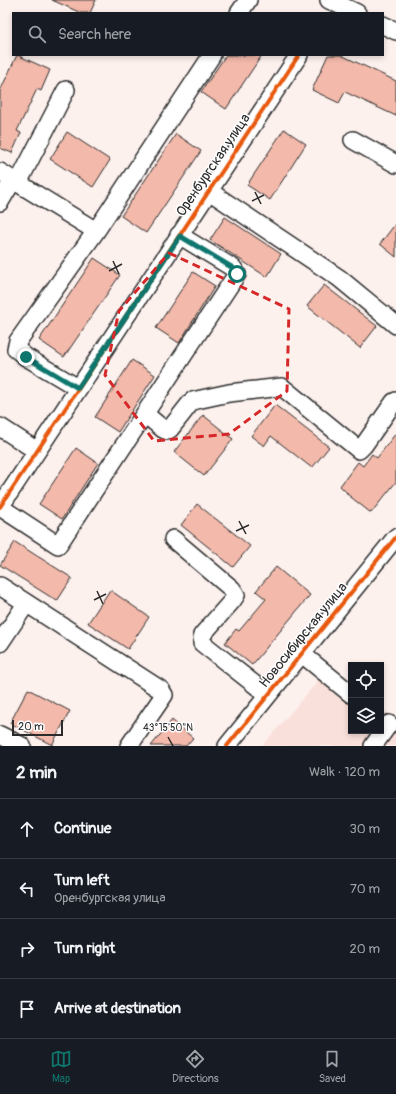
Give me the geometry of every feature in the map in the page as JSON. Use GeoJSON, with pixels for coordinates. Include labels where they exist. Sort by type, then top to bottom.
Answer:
{"type":"FeatureCollection","features":[{"type":"Feature","properties":{"kind":"street"},"geometry":{"type":"LineString","coordinates":[[240,12],[248,0]]}},
{"type":"Feature","properties":{"kind":"street"},"geometry":{"type":"LineString","coordinates":[[331,5],[354,12]]}},
{"type":"Feature","properties":{"kind":"street"},"geometry":{"type":"LineString","coordinates":[[384,25],[396,31]]}},
{"type":"Feature","properties":{"kind":"street"},"geometry":{"type":"LineString","coordinates":[[78,388],[26,357],[16,349],[18,341],[96,231],[211,56]]}},
{"type":"Feature","properties":{"kind":"street","name":"Оренбургская улица"},"geometry":{"type":"LineString","coordinates":[[0,507],[298,56]]}},
{"type":"Feature","properties":{"kind":"street"},"geometry":{"type":"LineString","coordinates":[[0,202],[10,178],[66,90]]}},
{"type":"Feature","properties":{"kind":"street"},"geometry":{"type":"LineString","coordinates":[[353,140],[396,164]]}},
{"type":"Feature","properties":{"kind":"street"},"geometry":{"type":"LineString","coordinates":[[10,178],[96,231]]}},
{"type":"Feature","properties":{"kind":"street"},"geometry":{"type":"LineString","coordinates":[[209,191],[339,278],[396,325]]}},
{"type":"Feature","properties":{"kind":"street"},"geometry":{"type":"LineString","coordinates":[[0,507],[58,545],[237,274],[233,268],[180,236]]}},
{"type":"Feature","properties":{"kind":"street"},"geometry":{"type":"LineString","coordinates":[[145,414],[167,431],[192,401],[229,393],[282,387],[359,450],[396,401]]}},
{"type":"Feature","properties":{"kind":"street"},"geometry":{"type":"LineString","coordinates":[[0,427],[37,451]]}},
{"type":"Feature","properties":{"kind":"street","name":"Новосибирская улица"},"geometry":{"type":"LineString","coordinates":[[227,746],[396,537]]}},
{"type":"Feature","properties":{"kind":"street"},"geometry":{"type":"LineString","coordinates":[[172,540],[232,589],[236,595],[202,635],[202,643],[268,695]]}},
{"type":"Feature","properties":{"kind":"street"},"geometry":{"type":"LineString","coordinates":[[0,586],[161,690],[164,695],[129,746]]}},
{"type":"Feature","properties":{"kind":"street"},"geometry":{"type":"LineString","coordinates":[[0,643],[26,604]]}},
{"type":"Feature","properties":{"kind":"street"},"geometry":{"type":"LineString","coordinates":[[302,654],[348,692]]}},
{"type":"Feature","properties":{"kind":"street"},"geometry":{"type":"LineString","coordinates":[[373,746],[389,724]]}},
{"type":"Feature","properties":{"kind":"street"},"geometry":{"type":"LineString","coordinates":[[0,736],[22,746]]}},
{"type":"Feature","properties":{"kind":"highlighted area"},"geometry":{"type":"Polygon","coordinates":[[[169,253],[289,309],[287,391],[229,434],[154,441],[105,375],[119,311],[169,253]]]}},
{"type":"Feature","properties":{"kind":"shaded area"},"geometry":{"type":"Polygon","coordinates":[[[330,667],[348,682],[348,734],[384,734],[384,710],[396,720],[396,746],[262,746],[330,667]]]}},
{"type":"Feature","properties":{"kind":"building"},"geometry":{"type":"Polygon","coordinates":[[[52,0],[96,0],[90,12],[79,12],[52,0]]]}},
{"type":"Feature","properties":{"kind":"building"},"geometry":{"type":"Polygon","coordinates":[[[17,56],[50,70],[41,91],[37,89],[17,131],[21,133],[12,153],[0,148],[0,91],[17,56]]]}},
{"type":"Feature","properties":{"kind":"building"},"geometry":{"type":"Polygon","coordinates":[[[225,56],[261,56],[226,109],[201,92],[225,56]]]}},
{"type":"Feature","properties":{"kind":"building"},"geometry":{"type":"Polygon","coordinates":[[[328,56],[343,56],[396,81],[396,116],[345,92],[339,103],[312,90],[328,56]]]}},
{"type":"Feature","properties":{"kind":"building"},"geometry":{"type":"Polygon","coordinates":[[[284,129],[306,144],[270,200],[247,185],[284,129]]]}},
{"type":"Feature","properties":{"kind":"building"},"geometry":{"type":"Polygon","coordinates":[[[67,132],[110,160],[93,187],[50,159],[67,132]]]}},
{"type":"Feature","properties":{"kind":"building"},"geometry":{"type":"Polygon","coordinates":[[[176,134],[201,151],[146,233],[121,216],[176,134]]]}},
{"type":"Feature","properties":{"kind":"building"},"geometry":{"type":"Polygon","coordinates":[[[225,217],[281,254],[267,277],[210,240],[225,217]]]}},
{"type":"Feature","properties":{"kind":"building"},"geometry":{"type":"Polygon","coordinates":[[[396,223],[396,257],[380,244],[396,223]]]}},
{"type":"Feature","properties":{"kind":"building"},"geometry":{"type":"Polygon","coordinates":[[[94,258],[120,275],[64,357],[39,340],[94,258]]]}},
{"type":"Feature","properties":{"kind":"building"},"geometry":{"type":"Polygon","coordinates":[[[193,272],[215,286],[179,343],[156,328],[193,272]]]}},
{"type":"Feature","properties":{"kind":"building"},"geometry":{"type":"Polygon","coordinates":[[[324,285],[377,326],[360,348],[307,306],[324,285]]]}},
{"type":"Feature","properties":{"kind":"building"},"geometry":{"type":"Polygon","coordinates":[[[132,360],[155,375],[118,432],[95,417],[132,360]]]}},
{"type":"Feature","properties":{"kind":"building"},"geometry":{"type":"Polygon","coordinates":[[[275,405],[329,447],[312,468],[271,436],[264,446],[251,436],[275,405]]]}},
{"type":"Feature","properties":{"kind":"building"},"geometry":{"type":"Polygon","coordinates":[[[203,415],[233,439],[204,476],[174,452],[203,415]]]}},
{"type":"Feature","properties":{"kind":"building"},"geometry":{"type":"Polygon","coordinates":[[[396,433],[396,482],[371,513],[347,494],[340,486],[358,462],[363,466],[372,454],[377,458],[396,433]]]}},
{"type":"Feature","properties":{"kind":"building"},"geometry":{"type":"Polygon","coordinates":[[[76,448],[98,463],[62,519],[39,504],[76,448]]]}},
{"type":"Feature","properties":{"kind":"building"},"geometry":{"type":"Polygon","coordinates":[[[197,504],[250,546],[233,567],[181,525],[197,504]]]}},
{"type":"Feature","properties":{"kind":"building"},"geometry":{"type":"Polygon","coordinates":[[[15,542],[72,578],[57,601],[0,565],[15,542]]]}},
{"type":"Feature","properties":{"kind":"building"},"geometry":{"type":"Polygon","coordinates":[[[276,567],[310,595],[252,665],[225,643],[236,629],[239,631],[266,599],[256,591],[276,567]]]}},
{"type":"Feature","properties":{"kind":"building"},"geometry":{"type":"Polygon","coordinates":[[[110,590],[149,617],[128,649],[88,623],[110,590]]]}},
{"type":"Feature","properties":{"kind":"building"},"geometry":{"type":"Polygon","coordinates":[[[28,689],[70,711],[52,745],[10,723],[28,689]]]}},
{"type":"Feature","properties":{"kind":"building"},"geometry":{"type":"Polygon","coordinates":[[[172,720],[193,738],[186,746],[151,746],[172,720]]]}},
{"type":"Feature","properties":{"kind":"cycle path"},"geometry":{"type":"LineString","coordinates":[[0,507],[298,56]]}},
{"type":"Feature","properties":{"kind":"cycle path"},"geometry":{"type":"LineString","coordinates":[[227,746],[396,537]]}},
{"type":"Feature","properties":{"kind":"route"},"geometry":{"type":"LineString","coordinates":[[26,357],[78,388],[180,236],[233,268],[237,274]]}}]}
